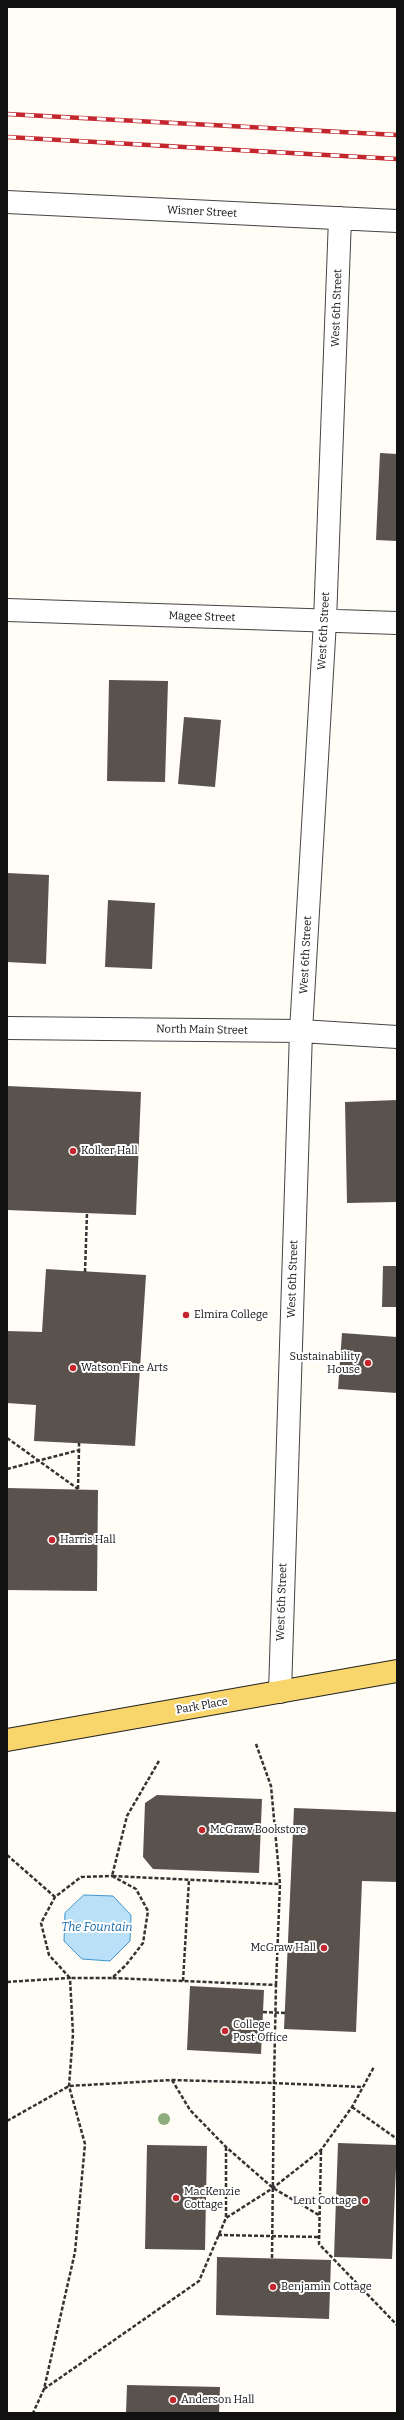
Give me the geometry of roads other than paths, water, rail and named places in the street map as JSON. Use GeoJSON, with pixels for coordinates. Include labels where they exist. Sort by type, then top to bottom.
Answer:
{"type":"FeatureCollection","features":[{"type":"Feature","properties":{"kind":"main road","name":"Park Place"},"geometry":{"type":"LineString","coordinates":[[7,1740],[397,1671]]}},
{"type":"Feature","properties":{"kind":"street","name":"Wisner Street"},"geometry":{"type":"LineString","coordinates":[[7,202],[397,221]]}},
{"type":"Feature","properties":{"kind":"street","name":"West 6th Street"},"geometry":{"type":"LineString","coordinates":[[280,1692],[301,1031],[325,621],[340,218]]}},
{"type":"Feature","properties":{"kind":"street","name":"Magee Street"},"geometry":{"type":"LineString","coordinates":[[7,610],[397,623]]}},
{"type":"Feature","properties":{"kind":"street","name":"North Main Street"},"geometry":{"type":"LineString","coordinates":[[7,1028],[301,1031],[397,1036]]}},
{"type":"Feature","properties":{"kind":"water","name":"The Fountain"},"geometry":{"type":"Polygon","coordinates":[[[84,1895],[113,1896],[131,1915],[130,1941],[110,1961],[82,1959],[64,1941],[65,1913],[84,1895]]]}},
{"type":"Feature","properties":{"kind":"railway"},"geometry":{"type":"LineString","coordinates":[[7,114],[397,135]]}},
{"type":"Feature","properties":{"kind":"railway"},"geometry":{"type":"LineString","coordinates":[[7,137],[397,159]]}},
{"type":"Feature","properties":{"kind":"place","name":"Kolker Hall"},"geometry":{"type":"Point","coordinates":[73,1151]}},
{"type":"Feature","properties":{"kind":"place","name":"Elmira College"},"geometry":{"type":"Point","coordinates":[186,1315]}},
{"type":"Feature","properties":{"kind":"place","name":"Sustainability House"},"geometry":{"type":"Point","coordinates":[368,1363]}},
{"type":"Feature","properties":{"kind":"place","name":"Watson Fine Arts"},"geometry":{"type":"Point","coordinates":[73,1368]}},
{"type":"Feature","properties":{"kind":"place","name":"Harris Hall"},"geometry":{"type":"Point","coordinates":[52,1540]}},
{"type":"Feature","properties":{"kind":"place","name":"McGraw Bookstore"},"geometry":{"type":"Point","coordinates":[202,1830]}},
{"type":"Feature","properties":{"kind":"place","name":"McGraw Hall"},"geometry":{"type":"Point","coordinates":[324,1948]}},
{"type":"Feature","properties":{"kind":"place","name":"College Post Office"},"geometry":{"type":"Point","coordinates":[225,2031]}},
{"type":"Feature","properties":{"kind":"place","name":"MacKenzie Cottage"},"geometry":{"type":"Point","coordinates":[176,2198]}},
{"type":"Feature","properties":{"kind":"place","name":"Lent Cottage"},"geometry":{"type":"Point","coordinates":[365,2201]}},
{"type":"Feature","properties":{"kind":"place","name":"Benjamin Cottage"},"geometry":{"type":"Point","coordinates":[273,2287]}},
{"type":"Feature","properties":{"kind":"place","name":"Anderson Hall"},"geometry":{"type":"Point","coordinates":[173,2400]}}]}
